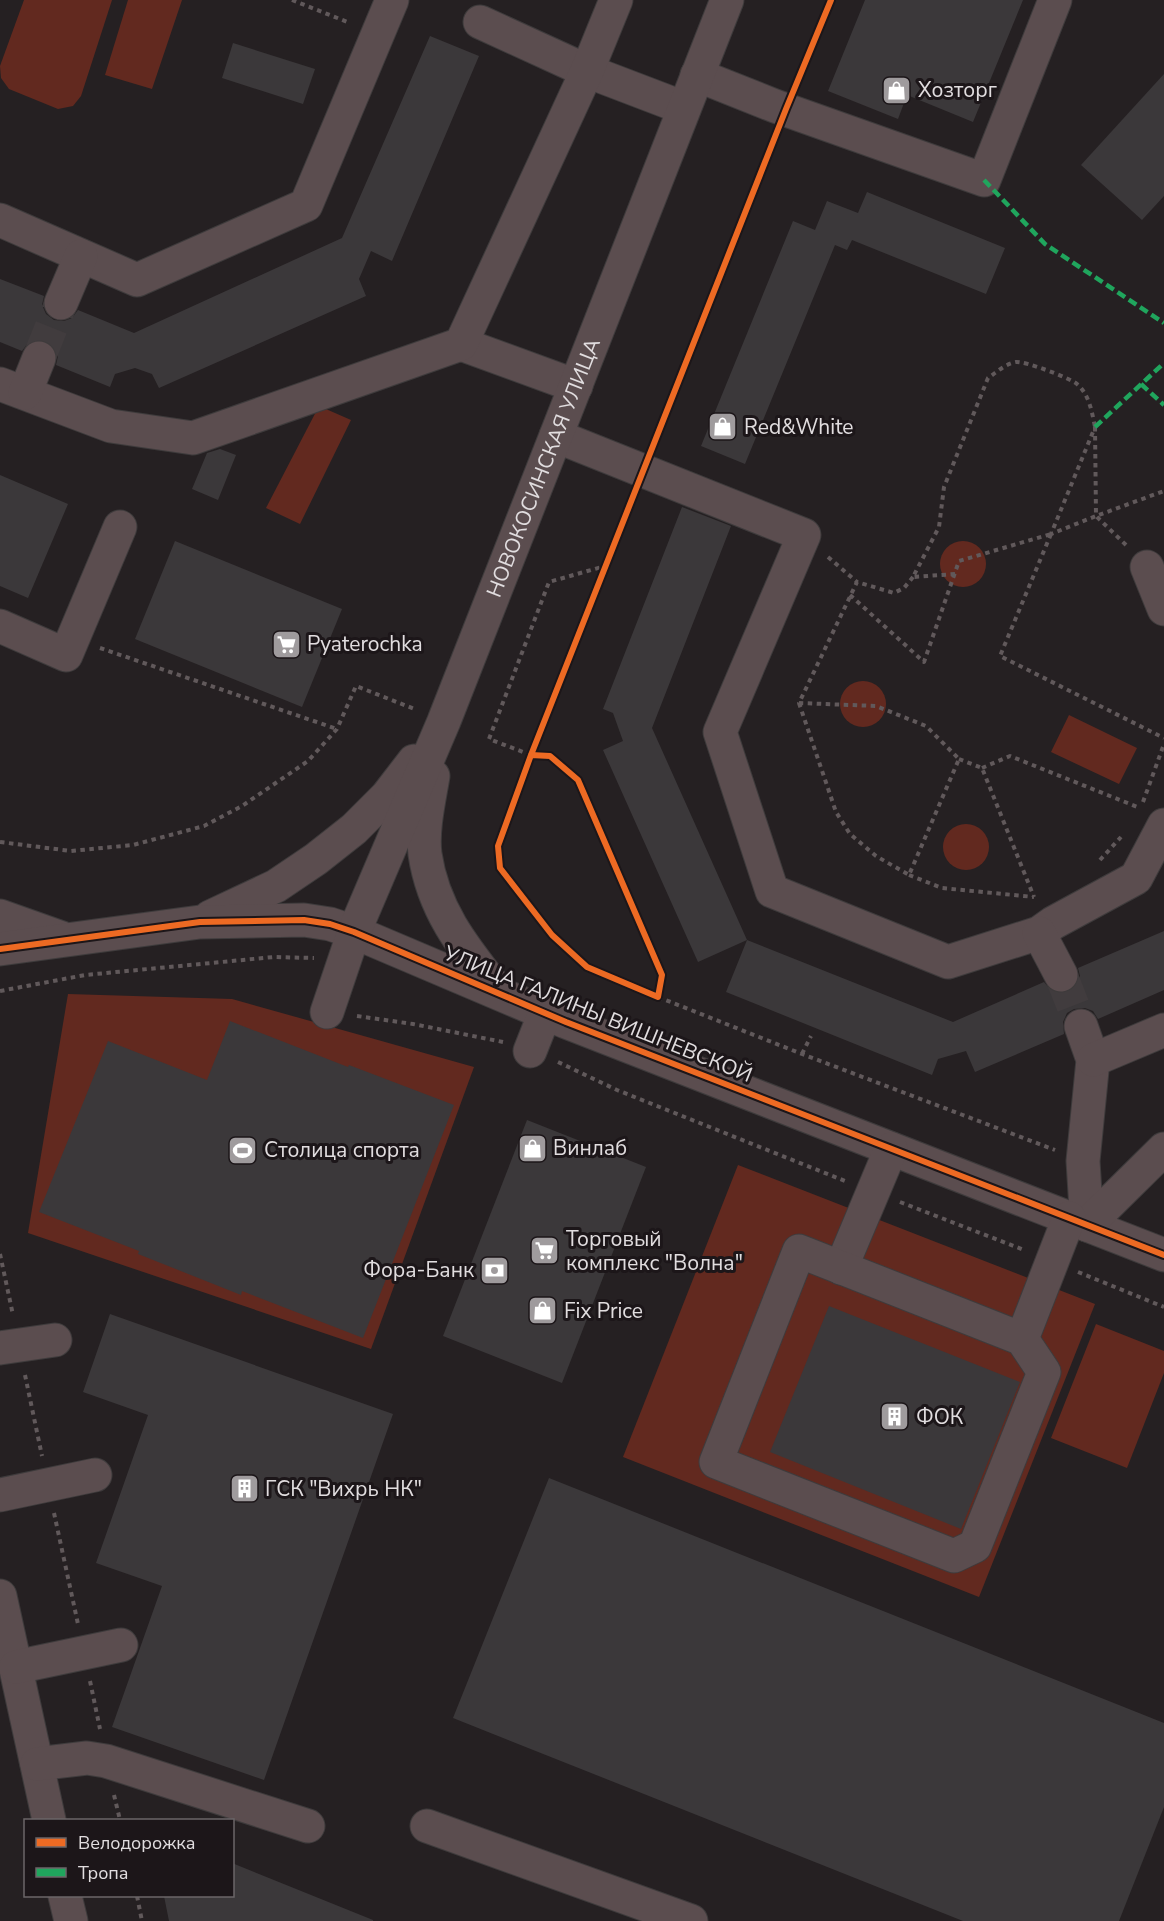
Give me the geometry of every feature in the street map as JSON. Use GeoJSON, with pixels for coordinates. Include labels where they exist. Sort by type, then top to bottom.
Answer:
{"type":"FeatureCollection","features":[{"type":"Feature","properties":{"kind":"street"},"geometry":{"type":"LineString","coordinates":[[0,220],[137,280],[306,205],[392,0]]}},
{"type":"Feature","properties":{"kind":"street"},"geometry":{"type":"LineString","coordinates":[[461,344],[587,71],[616,0]]}},
{"type":"Feature","properties":{"kind":"street","name":"НОВОКОСИНСКАЯ УЛИЦА"},"geometry":{"type":"LineString","coordinates":[[327,1012],[431,716],[556,436],[727,0]]}},
{"type":"Feature","properties":{"kind":"street"},"geometry":{"type":"LineString","coordinates":[[697,75],[775,106],[984,180],[1055,0]]}},
{"type":"Feature","properties":{"kind":"street"},"geometry":{"type":"LineString","coordinates":[[480,22],[587,71],[684,108]]}},
{"type":"Feature","properties":{"kind":"street"},"geometry":{"type":"LineString","coordinates":[[61,303],[81,256]]}},
{"type":"Feature","properties":{"kind":"street"},"geometry":{"type":"LineString","coordinates":[[39,358],[12,389],[111,426],[193,438],[461,344],[576,386]]}},
{"type":"Feature","properties":{"kind":"street"},"geometry":{"type":"LineString","coordinates":[[556,436],[804,535],[720,732],[772,891],[948,962],[1046,928],[1136,878],[1146,817]]}},
{"type":"Feature","properties":{"kind":"street"},"geometry":{"type":"LineString","coordinates":[[0,626],[66,655],[120,528]]}},
{"type":"Feature","properties":{"kind":"street"},"geometry":{"type":"LineString","coordinates":[[1147,567],[1164,609]]}},
{"type":"Feature","properties":{"kind":"street"},"geometry":{"type":"LineString","coordinates":[[200,921],[276,886],[316,859],[354,829],[387,796],[431,716]]}},
{"type":"Feature","properties":{"kind":"street"},"geometry":{"type":"LineString","coordinates":[[431,716],[425,852],[434,893],[467,952],[501,995]]}},
{"type":"Feature","properties":{"kind":"street"},"geometry":{"type":"LineString","coordinates":[[0,916],[67,940]]}},
{"type":"Feature","properties":{"kind":"street","name":"УЛИЦА ГАЛИНЫ ВИШНЕВСКОЙ"},"geometry":{"type":"LineString","coordinates":[[0,949],[200,921],[304,920],[330,924],[349,945],[501,995],[1164,1255]]}},
{"type":"Feature","properties":{"kind":"street"},"geometry":{"type":"LineString","coordinates":[[1046,928],[1061,975]]}},
{"type":"Feature","properties":{"kind":"street"},"geometry":{"type":"LineString","coordinates":[[530,1051],[544,1013]]}},
{"type":"Feature","properties":{"kind":"street"},"geometry":{"type":"LineString","coordinates":[[1022,1339],[1078,1221],[1093,1060],[1081,1026]]}},
{"type":"Feature","properties":{"kind":"street"},"geometry":{"type":"LineString","coordinates":[[1093,1060],[1164,1030]]}},
{"type":"Feature","properties":{"kind":"street"},"geometry":{"type":"LineString","coordinates":[[841,1268],[891,1149]]}},
{"type":"Feature","properties":{"kind":"street"},"geometry":{"type":"LineString","coordinates":[[1078,1221],[1164,1149]]}},
{"type":"Feature","properties":{"kind":"street"},"geometry":{"type":"LineString","coordinates":[[799,1251],[1022,1339],[1044,1372],[975,1546],[954,1556],[716,1462],[799,1251]]}},
{"type":"Feature","properties":{"kind":"street"},"geometry":{"type":"LineString","coordinates":[[10,1347],[55,1340]]}},
{"type":"Feature","properties":{"kind":"street"},"geometry":{"type":"LineString","coordinates":[[0,1495],[94,1475]]}},
{"type":"Feature","properties":{"kind":"street"},"geometry":{"type":"LineString","coordinates":[[1,1609],[16,1667],[49,1819]]}},
{"type":"Feature","properties":{"kind":"street"},"geometry":{"type":"LineString","coordinates":[[16,1667],[121,1645]]}},
{"type":"Feature","properties":{"kind":"street"},"geometry":{"type":"LineString","coordinates":[[37,1764],[87,1758],[106,1761],[308,1826]]}},
{"type":"Feature","properties":{"kind":"street"},"geometry":{"type":"LineString","coordinates":[[427,1826],[691,1921]]}},
{"type":"Feature","properties":{"kind":"path"},"geometry":{"type":"LineString","coordinates":[[292,0],[377,34]]}},
{"type":"Feature","properties":{"kind":"path"},"geometry":{"type":"LineString","coordinates":[[804,535],[857,582],[894,593],[904,588],[913,577],[939,527],[944,487],[988,378],[1003,367],[1017,362],[1031,364],[1077,384],[1088,400],[1095,427],[1096,516],[1147,567]]}},
{"type":"Feature","properties":{"kind":"path"},"geometry":{"type":"LineString","coordinates":[[1095,427],[1000,656],[1164,738]]}},
{"type":"Feature","properties":{"kind":"path"},"geometry":{"type":"LineString","coordinates":[[850,596],[924,662],[959,561],[1051,534],[1164,491]]}},
{"type":"Feature","properties":{"kind":"path"},"geometry":{"type":"LineString","coordinates":[[601,577],[609,555]]}},
{"type":"Feature","properties":{"kind":"path"},"geometry":{"type":"LineString","coordinates":[[540,755],[489,739],[549,582],[605,566]]}},
{"type":"Feature","properties":{"kind":"path"},"geometry":{"type":"LineString","coordinates":[[913,577],[955,574]]}},
{"type":"Feature","properties":{"kind":"path"},"geometry":{"type":"LineString","coordinates":[[857,582],[799,703],[836,812],[850,834],[876,856],[909,875],[942,888],[1034,897]]}},
{"type":"Feature","properties":{"kind":"path"},"geometry":{"type":"LineString","coordinates":[[72,639],[337,729]]}},
{"type":"Feature","properties":{"kind":"path"},"geometry":{"type":"LineString","coordinates":[[0,842],[71,851],[133,845],[204,826],[242,806],[308,761],[337,729],[356,686],[431,716]]}},
{"type":"Feature","properties":{"kind":"path"},"geometry":{"type":"LineString","coordinates":[[799,703],[876,706],[926,726],[958,759],[982,768],[1010,756],[1146,817],[1164,744]]}},
{"type":"Feature","properties":{"kind":"path"},"geometry":{"type":"LineString","coordinates":[[527,765],[535,743]]}},
{"type":"Feature","properties":{"kind":"path"},"geometry":{"type":"LineString","coordinates":[[909,875],[958,759]]}},
{"type":"Feature","properties":{"kind":"path"},"geometry":{"type":"LineString","coordinates":[[982,768],[1034,897],[1036,897],[1046,928]]}},
{"type":"Feature","properties":{"kind":"path"},"geometry":{"type":"LineString","coordinates":[[1095,864],[1123,834]]}},
{"type":"Feature","properties":{"kind":"path"},"geometry":{"type":"LineString","coordinates":[[0,991],[85,975],[274,957],[349,945]]}},
{"type":"Feature","properties":{"kind":"path"},"geometry":{"type":"LineString","coordinates":[[658,997],[660,986]]}},
{"type":"Feature","properties":{"kind":"path"},"geometry":{"type":"LineString","coordinates":[[648,993],[1083,1161]]}},
{"type":"Feature","properties":{"kind":"path"},"geometry":{"type":"LineString","coordinates":[[327,1012],[504,1042],[530,1051]]}},
{"type":"Feature","properties":{"kind":"path"},"geometry":{"type":"LineString","coordinates":[[802,1054],[811,1036]]}},
{"type":"Feature","properties":{"kind":"path"},"geometry":{"type":"LineString","coordinates":[[0,1254],[10,1347],[48,1485],[120,1819]]}},
{"type":"Feature","properties":{"kind":"path"},"geometry":{"type":"LineString","coordinates":[[137,1897],[142,1921]]}},
{"type":"Feature","properties":{"kind":"shaded area"},"geometry":{"type":"Polygon","coordinates":[[[24,0],[112,0],[81,96],[73,106],[58,109],[9,89],[1,78],[0,66],[24,0]]]}},
{"type":"Feature","properties":{"kind":"shaded area"},"geometry":{"type":"Polygon","coordinates":[[[128,0],[182,0],[152,89],[105,75],[128,0]]]}},
{"type":"Feature","properties":{"kind":"shaded area"},"geometry":{"type":"Polygon","coordinates":[[[319,406],[351,420],[300,524],[266,508],[319,406]]]}},
{"type":"Feature","properties":{"kind":"shaded area"},"geometry":{"type":"Polygon","coordinates":[[[963,541],[979,548],[986,564],[979,580],[963,587],[947,580],[940,564],[947,548],[963,541]]]}},
{"type":"Feature","properties":{"kind":"shaded area"},"geometry":{"type":"Polygon","coordinates":[[[863,681],[879,688],[886,704],[879,720],[863,727],[847,720],[840,704],[847,688],[863,681]]]}},
{"type":"Feature","properties":{"kind":"shaded area"},"geometry":{"type":"Polygon","coordinates":[[[1069,715],[1137,748],[1119,784],[1051,752],[1069,715]]]}},
{"type":"Feature","properties":{"kind":"shaded area"},"geometry":{"type":"Polygon","coordinates":[[[966,824],[982,831],[989,847],[982,863],[966,870],[950,863],[943,847],[950,831],[966,824]]]}},
{"type":"Feature","properties":{"kind":"shaded area","name":"Столица спорта"},"geometry":{"type":"Polygon","coordinates":[[[68,994],[232,999],[474,1067],[371,1349],[28,1233],[68,994]]]}},
{"type":"Feature","properties":{"kind":"shaded area"},"geometry":{"type":"Polygon","coordinates":[[[738,1165],[1095,1304],[979,1597],[623,1457],[738,1165]]]}},
{"type":"Feature","properties":{"kind":"shaded area"},"geometry":{"type":"Polygon","coordinates":[[[1096,1324],[1164,1351],[1164,1373],[1127,1468],[1051,1438],[1096,1324]]]}},
{"type":"Feature","properties":{"kind":"building"},"geometry":{"type":"Polygon","coordinates":[[[865,0],[1023,0],[973,122],[907,95],[898,119],[828,91],[865,0]]]}},
{"type":"Feature","properties":{"kind":"building"},"geometry":{"type":"Polygon","coordinates":[[[430,36],[479,56],[392,261],[371,251],[359,279],[366,296],[159,388],[152,374],[135,368],[115,374],[110,387],[56,365],[58,356],[54,347],[45,340],[28,343],[22,351],[0,342],[0,279],[44,296],[42,305],[46,314],[54,320],[64,321],[72,318],[78,310],[134,333],[342,238],[430,36]]]}},
{"type":"Feature","properties":{"kind":"building"},"geometry":{"type":"Polygon","coordinates":[[[233,43],[315,69],[303,104],[222,78],[233,43]]]}},
{"type":"Feature","properties":{"kind":"building"},"geometry":{"type":"Polygon","coordinates":[[[1164,74],[1164,196],[1142,220],[1081,165],[1164,74]]]}},
{"type":"Feature","properties":{"kind":"building"},"geometry":{"type":"Polygon","coordinates":[[[867,192],[1005,248],[986,294],[852,240],[847,250],[835,245],[745,464],[701,446],[793,221],[815,230],[827,201],[858,213],[867,192]]]}},
{"type":"Feature","properties":{"kind":"building"},"geometry":{"type":"Polygon","coordinates":[[[220,449],[236,455],[218,500],[192,489],[207,453],[220,449]]]}},
{"type":"Feature","properties":{"kind":"building"},"geometry":{"type":"Polygon","coordinates":[[[0,475],[68,504],[28,598],[0,586],[0,475]]]}},
{"type":"Feature","properties":{"kind":"building"},"geometry":{"type":"Polygon","coordinates":[[[682,507],[731,526],[652,728],[747,940],[698,962],[603,750],[623,741],[613,713],[603,709],[682,507]]]}},
{"type":"Feature","properties":{"kind":"building"},"geometry":{"type":"Polygon","coordinates":[[[175,541],[342,609],[302,707],[135,639],[175,541]]]}},
{"type":"Feature","properties":{"kind":"building"},"geometry":{"type":"Polygon","coordinates":[[[1164,931],[1164,990],[1098,1019],[1093,1011],[1085,1008],[1074,1009],[1067,1013],[1063,1022],[1064,1034],[975,1072],[966,1051],[938,1059],[932,1075],[726,992],[747,940],[953,1022],[1044,982],[1052,991],[1060,994],[1069,992],[1077,984],[1080,976],[1078,968],[1164,931]]]}},
{"type":"Feature","properties":{"kind":"building","name":"Столица спорта"},"geometry":{"type":"Polygon","coordinates":[[[230,1021],[454,1105],[363,1338],[242,1291],[241,1295],[138,1254],[139,1251],[39,1212],[108,1041],[207,1080],[230,1021]]]}},
{"type":"Feature","properties":{"kind":"building","name":"Торговый комплекс \"Волна\""},"geometry":{"type":"Polygon","coordinates":[[[527,1120],[646,1167],[562,1383],[443,1336],[527,1120]]]}},
{"type":"Feature","properties":{"kind":"building","name":"ФОК"},"geometry":{"type":"Polygon","coordinates":[[[829,1306],[1020,1382],[961,1529],[770,1452],[829,1306]]]}},
{"type":"Feature","properties":{"kind":"building","name":"ГСК \"Вихрь НК\""},"geometry":{"type":"Polygon","coordinates":[[[110,1314],[393,1414],[264,1780],[112,1727],[162,1586],[96,1563],[148,1415],[83,1392],[110,1314]]]}},
{"type":"Feature","properties":{"kind":"building"},"geometry":{"type":"Polygon","coordinates":[[[549,1478],[1164,1723],[1164,1807],[1119,1921],[963,1921],[453,1718],[549,1478]]]}},
{"type":"Feature","properties":{"kind":"building"},"geometry":{"type":"Polygon","coordinates":[[[234,1864],[373,1920],[373,1921],[169,1921],[164,1897],[234,1897],[234,1864]]]}},
{"type":"Feature","properties":{"kind":"tunnel"},"geometry":{"type":"LineString","coordinates":[[39,358],[61,303]]}},
{"type":"Feature","properties":{"kind":"tunnel"},"geometry":{"type":"LineString","coordinates":[[1061,975],[1081,1026]]}},
{"type":"Feature","properties":{"kind":"marked path"},"geometry":{"type":"LineString","coordinates":[[984,180],[1045,244],[1164,323]]}},
{"type":"Feature","properties":{"kind":"marked path"},"geometry":{"type":"LineString","coordinates":[[1095,427],[1164,363]]}},
{"type":"Feature","properties":{"kind":"marked path"},"geometry":{"type":"LineString","coordinates":[[1141,384],[1164,405]]}},
{"type":"Feature","properties":{"kind":"cycle path"},"geometry":{"type":"LineString","coordinates":[[531,755],[550,756],[578,780],[662,975],[658,997],[587,967],[552,935],[500,868],[498,846],[531,755],[831,0]]}},
{"type":"Feature","properties":{"kind":"cycle path"},"geometry":{"type":"LineString","coordinates":[[0,949],[200,922],[304,920],[330,924],[354,932],[566,1022],[1164,1255]]}},
{"type":"Feature","properties":{"kind":"place","name":"Хозторг"},"geometry":{"type":"Point","coordinates":[897,90]}},
{"type":"Feature","properties":{"kind":"place","name":"Red&White"},"geometry":{"type":"Point","coordinates":[723,427]}},
{"type":"Feature","properties":{"kind":"place","name":"Pyaterochka"},"geometry":{"type":"Point","coordinates":[286,644]}},
{"type":"Feature","properties":{"kind":"place","name":"Винлаб"},"geometry":{"type":"Point","coordinates":[532,1148]}},
{"type":"Feature","properties":{"kind":"place","name":"Столица спорта"},"geometry":{"type":"Point","coordinates":[243,1150]}},
{"type":"Feature","properties":{"kind":"place","name":"Торговый комплекс \"Волна\""},"geometry":{"type":"Point","coordinates":[545,1251]}},
{"type":"Feature","properties":{"kind":"place","name":"Фора-Банк"},"geometry":{"type":"Point","coordinates":[495,1270]}},
{"type":"Feature","properties":{"kind":"place","name":"Fix Price"},"geometry":{"type":"Point","coordinates":[543,1311]}},
{"type":"Feature","properties":{"kind":"place","name":"ФОК"},"geometry":{"type":"Point","coordinates":[895,1417]}},
{"type":"Feature","properties":{"kind":"place","name":"ГСК \"Вихрь НК\""},"geometry":{"type":"Point","coordinates":[244,1489]}}]}
